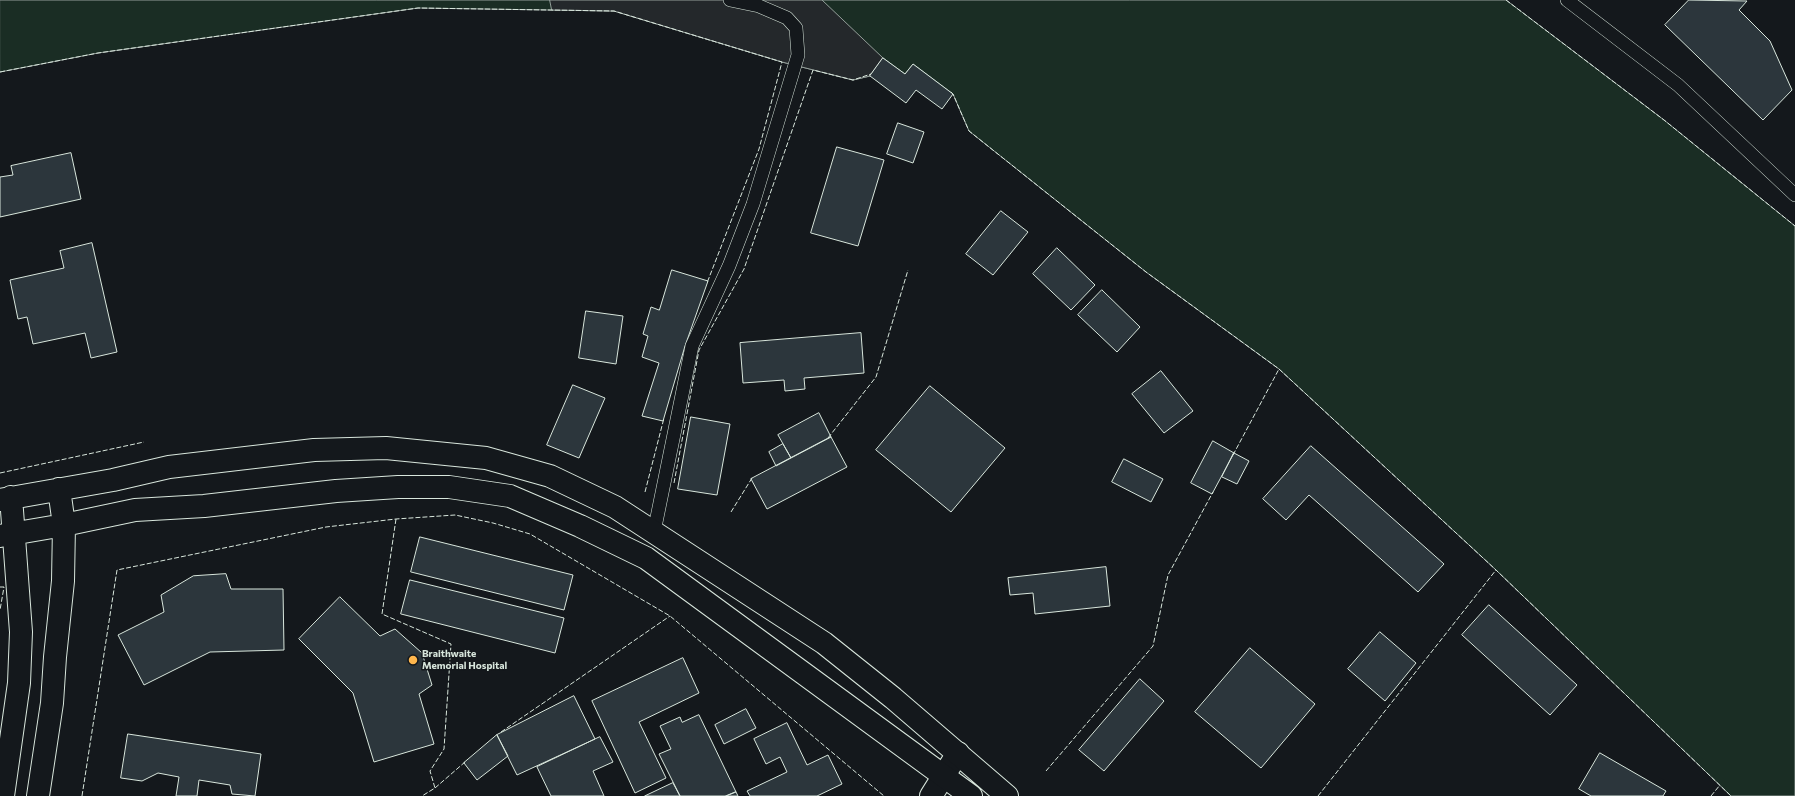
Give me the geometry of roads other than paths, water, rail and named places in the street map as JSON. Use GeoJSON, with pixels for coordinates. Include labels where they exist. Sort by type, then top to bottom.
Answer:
{"type":"FeatureCollection","features":[{"type":"Feature","properties":{"kind":"street"},"geometry":{"type":"LineString","coordinates":[[3,796],[19,683],[21,632],[8,535],[6,499],[113,480],[169,466],[314,450],[386,448],[486,458],[550,476],[615,507],[824,643],[958,753],[997,793]]}},
{"type":"Feature","properties":{"kind":"street"},"geometry":{"type":"LineString","coordinates":[[8,535],[135,510],[204,506],[336,491],[449,487],[510,496],[580,526],[646,558],[971,796]]}},
{"type":"Feature","properties":{"kind":"street"},"geometry":{"type":"LineString","coordinates":[[38,796],[52,702],[54,657],[63,581],[64,525],[59,490]]}},
{"type":"Feature","properties":{"kind":"street"},"geometry":{"type":"LineString","coordinates":[[931,796],[958,753]]}},
{"type":"Feature","properties":{"kind":"lane"},"geometry":{"type":"LineString","coordinates":[[654,532],[692,346],[729,266],[753,204],[798,55],[796,28],[788,18],[757,3],[730,0]]}},
{"type":"Feature","properties":{"kind":"lane"},"geometry":{"type":"LineString","coordinates":[[1567,0],[1678,85],[1795,195]]}},
{"type":"Feature","properties":{"kind":"place","name":"Braithwaite Memorial Hospital"},"geometry":{"type":"Point","coordinates":[413,660]}}]}
